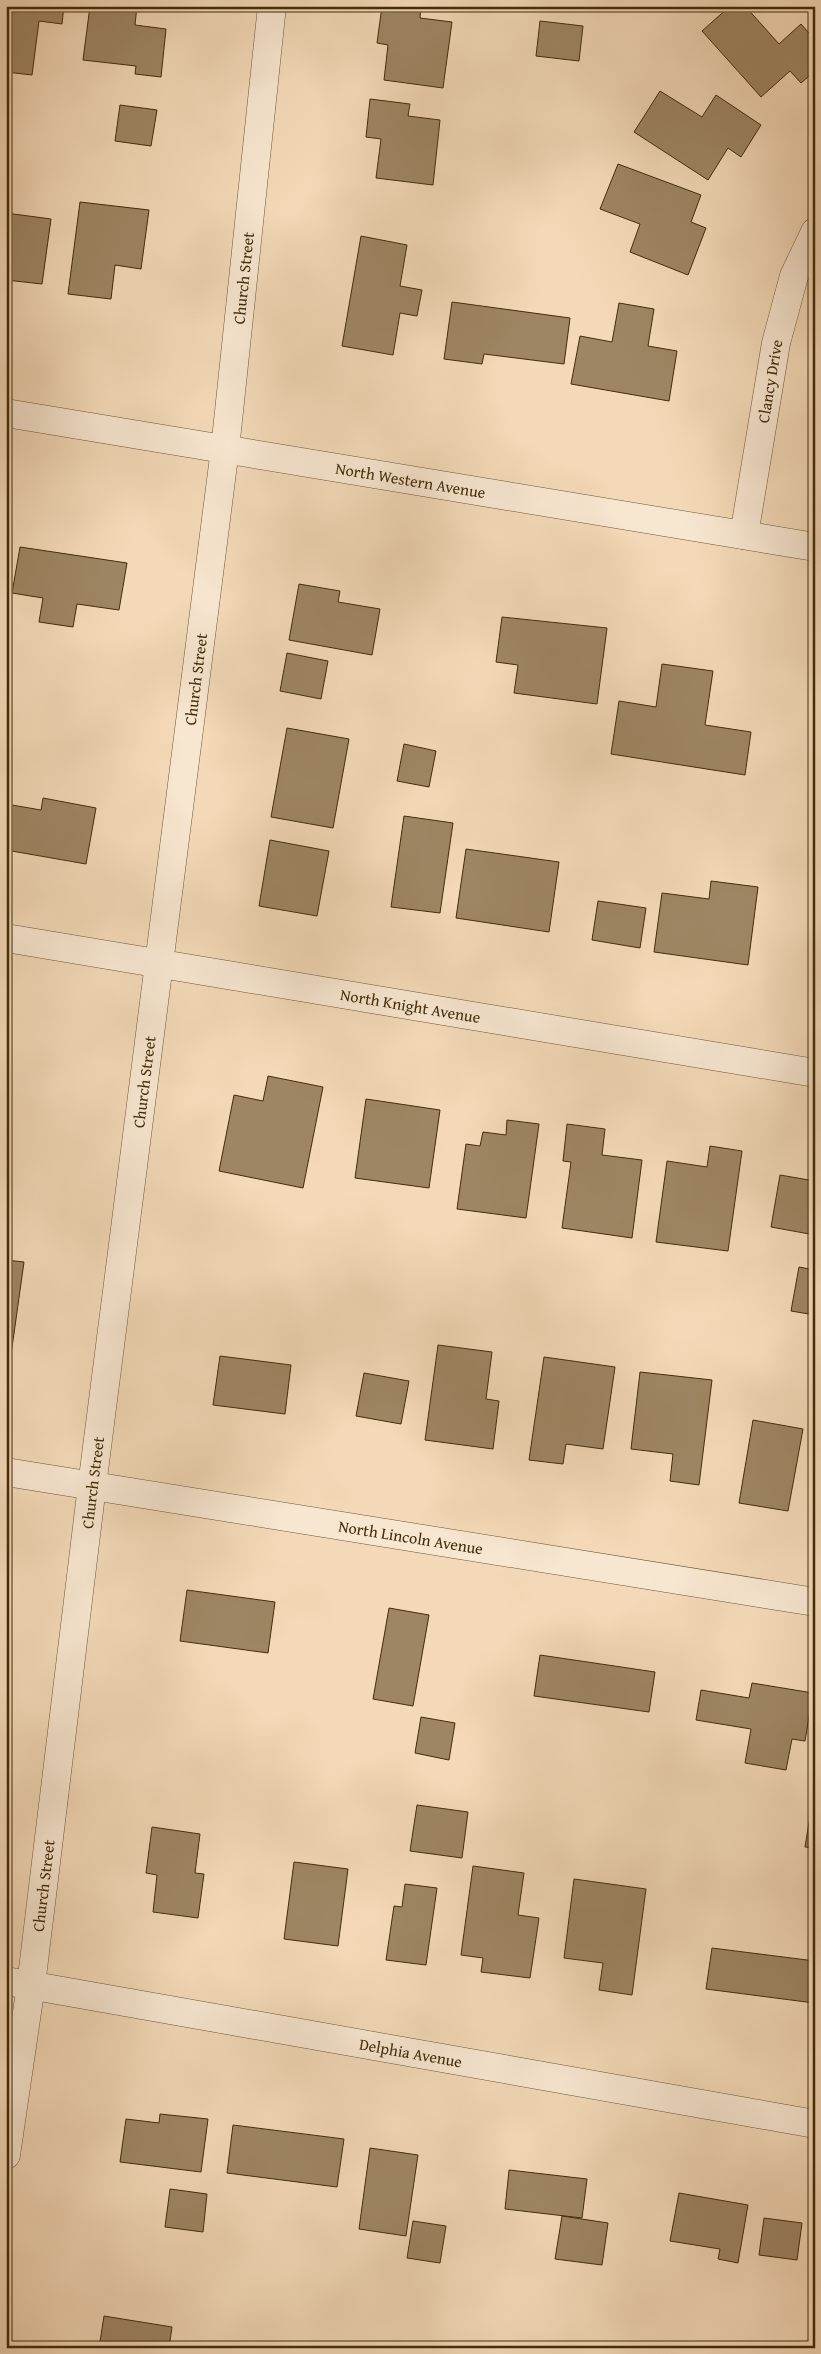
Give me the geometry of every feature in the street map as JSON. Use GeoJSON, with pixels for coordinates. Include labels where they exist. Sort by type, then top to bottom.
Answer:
{"type":"FeatureCollection","features":[{"type":"Feature","properties":{"kind":"street","name":"Church Street"},"geometry":{"type":"LineString","coordinates":[[6,2155],[19,1983],[92,1486],[225,449],[272,6]]}},
{"type":"Feature","properties":{"kind":"street","name":"Clancy Drive"},"geometry":{"type":"LineString","coordinates":[[744,536],[776,343],[794,276],[815,232]]}},
{"type":"Feature","properties":{"kind":"street","name":"North Western Avenue"},"geometry":{"type":"LineString","coordinates":[[6,413],[815,547]]}},
{"type":"Feature","properties":{"kind":"street","name":"North Knight Avenue"},"geometry":{"type":"LineString","coordinates":[[6,938],[815,1073]]}},
{"type":"Feature","properties":{"kind":"street","name":"North Lincoln Avenue"},"geometry":{"type":"LineString","coordinates":[[6,1472],[815,1602]]}},
{"type":"Feature","properties":{"kind":"street","name":"Delphia Avenue"},"geometry":{"type":"LineString","coordinates":[[19,1983],[815,2124]]}},
{"type":"Feature","properties":{"kind":"building"},"geometry":{"type":"Polygon","coordinates":[[[6,6],[64,6],[62,24],[39,21],[32,75],[6,72],[6,6]]]}},
{"type":"Feature","properties":{"kind":"building"},"geometry":{"type":"Polygon","coordinates":[[[90,6],[137,6],[135,25],[166,29],[161,77],[135,74],[136,66],[83,60],[90,6]]]}},
{"type":"Feature","properties":{"kind":"building"},"geometry":{"type":"Polygon","coordinates":[[[382,6],[421,6],[420,18],[452,22],[443,88],[384,80],[388,45],[377,43],[382,6]]]}},
{"type":"Feature","properties":{"kind":"building"},"geometry":{"type":"Polygon","coordinates":[[[730,6],[745,6],[779,44],[801,24],[815,40],[815,71],[801,83],[790,71],[761,97],[702,31],[730,6]]]}},
{"type":"Feature","properties":{"kind":"building"},"geometry":{"type":"Polygon","coordinates":[[[540,21],[583,26],[579,61],[536,56],[540,21]]]}},
{"type":"Feature","properties":{"kind":"building"},"geometry":{"type":"Polygon","coordinates":[[[660,91],[702,117],[716,95],[761,125],[741,157],[728,148],[708,180],[634,132],[660,91]]]}},
{"type":"Feature","properties":{"kind":"building"},"geometry":{"type":"Polygon","coordinates":[[[370,99],[410,104],[408,116],[440,120],[433,185],[376,178],[381,139],[366,137],[370,99]]]}},
{"type":"Feature","properties":{"kind":"building"},"geometry":{"type":"Polygon","coordinates":[[[120,105],[157,110],[151,146],[115,141],[120,105]]]}},
{"type":"Feature","properties":{"kind":"building"},"geometry":{"type":"Polygon","coordinates":[[[618,164],[701,195],[691,222],[706,228],[688,275],[630,252],[640,224],[600,209],[618,164]]]}},
{"type":"Feature","properties":{"kind":"building"},"geometry":{"type":"Polygon","coordinates":[[[80,202],[149,210],[141,269],[115,265],[111,299],[68,294],[80,202]]]}},
{"type":"Feature","properties":{"kind":"building"},"geometry":{"type":"Polygon","coordinates":[[[6,213],[51,219],[42,284],[6,280],[6,213]]]}},
{"type":"Feature","properties":{"kind":"building"},"geometry":{"type":"Polygon","coordinates":[[[361,236],[407,245],[400,286],[422,290],[417,316],[400,313],[393,355],[342,346],[361,236]]]}},
{"type":"Feature","properties":{"kind":"building"},"geometry":{"type":"Polygon","coordinates":[[[452,302],[570,318],[564,364],[484,354],[482,364],[444,359],[452,302]]]}},
{"type":"Feature","properties":{"kind":"building"},"geometry":{"type":"Polygon","coordinates":[[[619,303],[654,309],[648,346],[677,351],[669,401],[571,384],[580,336],[612,342],[619,303]]]}},
{"type":"Feature","properties":{"kind":"building"},"geometry":{"type":"Polygon","coordinates":[[[20,547],[127,563],[119,610],[77,604],[73,627],[39,622],[43,598],[12,593],[20,547]]]}},
{"type":"Feature","properties":{"kind":"building"},"geometry":{"type":"Polygon","coordinates":[[[299,584],[340,591],[338,602],[380,609],[372,655],[289,640],[299,584]]]}},
{"type":"Feature","properties":{"kind":"building"},"geometry":{"type":"Polygon","coordinates":[[[502,617],[607,628],[597,704],[514,693],[518,665],[496,662],[502,617]]]}},
{"type":"Feature","properties":{"kind":"building"},"geometry":{"type":"Polygon","coordinates":[[[287,653],[328,661],[321,699],[280,691],[287,653]]]}},
{"type":"Feature","properties":{"kind":"building"},"geometry":{"type":"Polygon","coordinates":[[[662,664],[713,671],[705,725],[751,732],[745,775],[611,754],[619,701],[656,707],[662,664]]]}},
{"type":"Feature","properties":{"kind":"building"},"geometry":{"type":"Polygon","coordinates":[[[287,728],[349,739],[333,828],[271,817],[287,728]]]}},
{"type":"Feature","properties":{"kind":"building"},"geometry":{"type":"Polygon","coordinates":[[[404,744],[436,751],[429,787],[397,781],[404,744]]]}},
{"type":"Feature","properties":{"kind":"building"},"geometry":{"type":"Polygon","coordinates":[[[43,798],[96,808],[86,864],[6,850],[6,804],[41,810],[43,798]]]}},
{"type":"Feature","properties":{"kind":"building"},"geometry":{"type":"Polygon","coordinates":[[[404,816],[453,823],[440,913],[391,907],[404,816]]]}},
{"type":"Feature","properties":{"kind":"building"},"geometry":{"type":"Polygon","coordinates":[[[270,840],[329,851],[317,916],[259,906],[270,840]]]}},
{"type":"Feature","properties":{"kind":"building"},"geometry":{"type":"Polygon","coordinates":[[[466,849],[559,862],[549,932],[456,918],[466,849]]]}},
{"type":"Feature","properties":{"kind":"building"},"geometry":{"type":"Polygon","coordinates":[[[711,881],[758,887],[748,965],[654,952],[662,893],[709,899],[711,881]]]}},
{"type":"Feature","properties":{"kind":"building"},"geometry":{"type":"Polygon","coordinates":[[[598,901],[646,908],[640,948],[592,940],[598,901]]]}},
{"type":"Feature","properties":{"kind":"building"},"geometry":{"type":"Polygon","coordinates":[[[268,1076],[323,1087],[303,1188],[219,1171],[234,1095],[263,1101],[268,1076]]]}},
{"type":"Feature","properties":{"kind":"building"},"geometry":{"type":"Polygon","coordinates":[[[366,1099],[440,1110],[429,1188],[355,1178],[366,1099]]]}},
{"type":"Feature","properties":{"kind":"building"},"geometry":{"type":"Polygon","coordinates":[[[507,1120],[539,1124],[526,1218],[457,1209],[466,1144],[480,1146],[483,1132],[506,1135],[507,1120]]]}},
{"type":"Feature","properties":{"kind":"building"},"geometry":{"type":"Polygon","coordinates":[[[567,1124],[605,1129],[602,1155],[642,1160],[632,1238],[562,1228],[571,1162],[563,1161],[567,1124]]]}},
{"type":"Feature","properties":{"kind":"building"},"geometry":{"type":"Polygon","coordinates":[[[710,1146],[742,1151],[728,1251],[656,1242],[667,1161],[707,1167],[710,1146]]]}},
{"type":"Feature","properties":{"kind":"building"},"geometry":{"type":"Polygon","coordinates":[[[780,1175],[815,1181],[815,1235],[771,1227],[780,1175]]]}},
{"type":"Feature","properties":{"kind":"building"},"geometry":{"type":"Polygon","coordinates":[[[6,1260],[24,1262],[9,1369],[6,1369],[6,1260]]]}},
{"type":"Feature","properties":{"kind":"building"},"geometry":{"type":"Polygon","coordinates":[[[799,1267],[815,1270],[815,1315],[791,1311],[799,1267]]]}},
{"type":"Feature","properties":{"kind":"building"},"geometry":{"type":"Polygon","coordinates":[[[438,1345],[492,1352],[486,1399],[499,1401],[493,1449],[425,1440],[438,1345]]]}},
{"type":"Feature","properties":{"kind":"building"},"geometry":{"type":"Polygon","coordinates":[[[220,1356],[291,1365],[285,1414],[213,1405],[220,1356]]]}},
{"type":"Feature","properties":{"kind":"building"},"geometry":{"type":"Polygon","coordinates":[[[544,1357],[615,1367],[603,1449],[566,1444],[563,1464],[529,1460],[544,1357]]]}},
{"type":"Feature","properties":{"kind":"building"},"geometry":{"type":"Polygon","coordinates":[[[640,1372],[712,1380],[699,1485],[670,1481],[673,1454],[631,1449],[640,1372]]]}},
{"type":"Feature","properties":{"kind":"building"},"geometry":{"type":"Polygon","coordinates":[[[364,1373],[409,1381],[401,1424],[356,1416],[364,1373]]]}},
{"type":"Feature","properties":{"kind":"building"},"geometry":{"type":"Polygon","coordinates":[[[753,1420],[803,1429],[788,1511],[739,1503],[753,1420]]]}},
{"type":"Feature","properties":{"kind":"building"},"geometry":{"type":"Polygon","coordinates":[[[187,1590],[275,1602],[268,1653],[180,1641],[187,1590]]]}},
{"type":"Feature","properties":{"kind":"building"},"geometry":{"type":"Polygon","coordinates":[[[389,1608],[429,1615],[413,1706],[373,1699],[389,1608]]]}},
{"type":"Feature","properties":{"kind":"building"},"geometry":{"type":"Polygon","coordinates":[[[540,1655],[655,1672],[649,1712],[534,1696],[540,1655]]]}},
{"type":"Feature","properties":{"kind":"building"},"geometry":{"type":"Polygon","coordinates":[[[752,1683],[813,1693],[805,1741],[792,1739],[786,1770],[745,1763],[751,1729],[696,1720],[701,1690],[749,1698],[752,1683]]]}},
{"type":"Feature","properties":{"kind":"building"},"geometry":{"type":"Polygon","coordinates":[[[421,1717],[455,1723],[449,1760],[415,1753],[421,1717]]]}},
{"type":"Feature","properties":{"kind":"building"},"geometry":{"type":"Polygon","coordinates":[[[417,1805],[468,1812],[462,1858],[410,1851],[417,1805]]]}},
{"type":"Feature","properties":{"kind":"building"},"geometry":{"type":"Polygon","coordinates":[[[811,1810],[815,1810],[815,1848],[805,1847],[811,1810]]]}},
{"type":"Feature","properties":{"kind":"building"},"geometry":{"type":"Polygon","coordinates":[[[152,1827],[200,1834],[195,1873],[204,1874],[198,1918],[153,1912],[157,1875],[146,1873],[152,1827]]]}},
{"type":"Feature","properties":{"kind":"building"},"geometry":{"type":"Polygon","coordinates":[[[294,1862],[348,1869],[338,1946],[284,1939],[294,1862]]]}},
{"type":"Feature","properties":{"kind":"building"},"geometry":{"type":"Polygon","coordinates":[[[473,1866],[524,1873],[518,1915],[539,1918],[530,1978],[481,1972],[483,1958],[461,1955],[473,1866]]]}},
{"type":"Feature","properties":{"kind":"building"},"geometry":{"type":"Polygon","coordinates":[[[574,1879],[646,1889],[632,1995],[599,1990],[603,1963],[564,1958],[574,1879]]]}},
{"type":"Feature","properties":{"kind":"building"},"geometry":{"type":"Polygon","coordinates":[[[405,1884],[437,1888],[426,1965],[386,1960],[394,1906],[402,1907],[405,1884]]]}},
{"type":"Feature","properties":{"kind":"building"},"geometry":{"type":"Polygon","coordinates":[[[712,1948],[815,1961],[814,2003],[706,1989],[712,1948]]]}},
{"type":"Feature","properties":{"kind":"building"},"geometry":{"type":"Polygon","coordinates":[[[160,2114],[208,2119],[201,2172],[120,2162],[126,2119],[159,2123],[160,2114]]]}},
{"type":"Feature","properties":{"kind":"building"},"geometry":{"type":"Polygon","coordinates":[[[233,2125],[344,2139],[337,2187],[227,2173],[233,2125]]]}},
{"type":"Feature","properties":{"kind":"building"},"geometry":{"type":"Polygon","coordinates":[[[370,2148],[418,2155],[406,2236],[359,2229],[370,2148]]]}},
{"type":"Feature","properties":{"kind":"building"},"geometry":{"type":"Polygon","coordinates":[[[509,2170],[587,2179],[582,2218],[505,2209],[509,2170]]]}},
{"type":"Feature","properties":{"kind":"building"},"geometry":{"type":"Polygon","coordinates":[[[170,2189],[207,2194],[203,2232],[165,2227],[170,2189]]]}},
{"type":"Feature","properties":{"kind":"building"},"geometry":{"type":"Polygon","coordinates":[[[679,2193],[748,2205],[738,2263],[718,2259],[720,2249],[670,2241],[679,2193]]]}},
{"type":"Feature","properties":{"kind":"building"},"geometry":{"type":"Polygon","coordinates":[[[562,2216],[608,2223],[602,2265],[555,2259],[562,2216]]]}},
{"type":"Feature","properties":{"kind":"building"},"geometry":{"type":"Polygon","coordinates":[[[764,2218],[802,2223],[797,2260],[759,2255],[764,2218]]]}},
{"type":"Feature","properties":{"kind":"building"},"geometry":{"type":"Polygon","coordinates":[[[413,2221],[446,2226],[440,2263],[407,2258],[413,2221]]]}},
{"type":"Feature","properties":{"kind":"building"},"geometry":{"type":"Polygon","coordinates":[[[104,2316],[172,2327],[169,2348],[99,2348],[104,2316]]]}}]}
